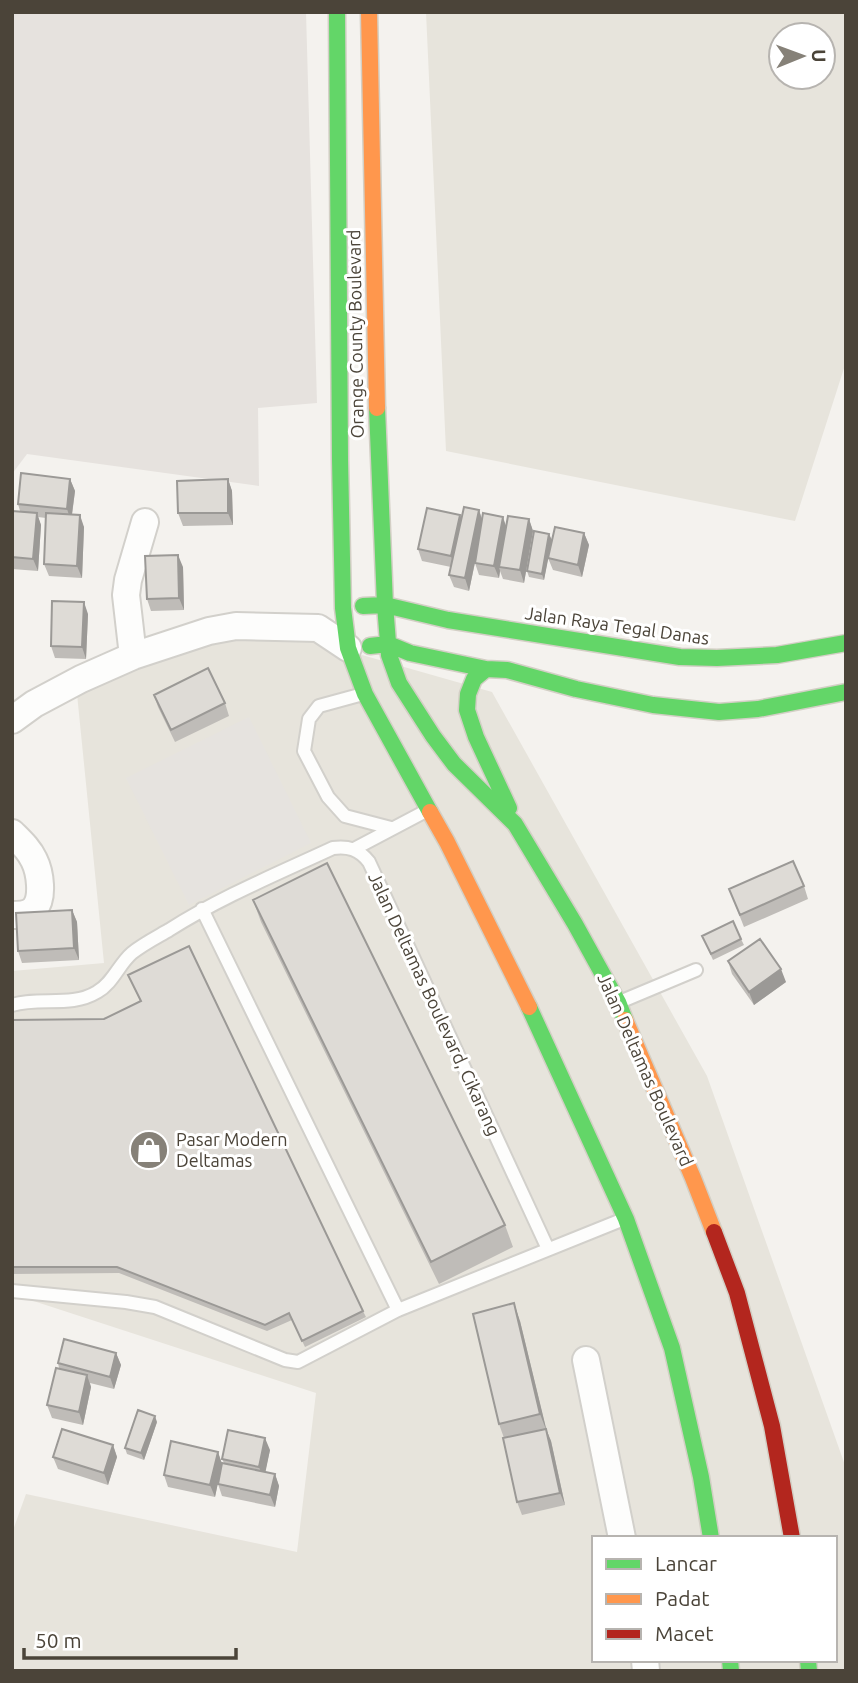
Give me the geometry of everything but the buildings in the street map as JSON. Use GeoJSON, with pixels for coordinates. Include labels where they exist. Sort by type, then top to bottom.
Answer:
{"type":"FeatureCollection","features":[{"type":"Feature","properties":{"kind":"main road","name":"Orange County Boulevard"},"geometry":{"type":"LineString","coordinates":[[337,12],[340,459],[343,608],[348,648]]}},
{"type":"Feature","properties":{"kind":"main road","name":"Orange County Boulevard"},"geometry":{"type":"LineString","coordinates":[[369,12],[378,459],[389,650]]}},
{"type":"Feature","properties":{"kind":"main road","name":"Jalan Raya Tegal Danas"},"geometry":{"type":"LineString","coordinates":[[343,608],[385,605],[448,620],[680,657],[777,655],[846,643]]}},
{"type":"Feature","properties":{"kind":"main road"},"geometry":{"type":"LineString","coordinates":[[389,738],[399,682],[413,645],[448,620]]}},
{"type":"Feature","properties":{"kind":"main road"},"geometry":{"type":"LineString","coordinates":[[711,1536],[701,1477],[672,1348],[625,1219],[537,1023],[447,842],[365,694],[348,648],[410,653],[486,669],[507,670],[576,689],[653,705],[719,712],[758,709],[846,692]]}},
{"type":"Feature","properties":{"kind":"main road","name":"Jalan Deltamas Boulevard"},"geometry":{"type":"LineString","coordinates":[[389,650],[399,682],[433,736],[454,764],[515,824],[618,1002],[693,1178],[737,1293],[772,1426],[792,1536]]}},
{"type":"Feature","properties":{"kind":"main road"},"geometry":{"type":"LineString","coordinates":[[486,669],[474,679],[468,694],[467,709],[476,737],[515,824]]}},
{"type":"Feature","properties":{"kind":"main road"},"geometry":{"type":"LineString","coordinates":[[478,810],[485,810],[515,824]]}},
{"type":"Feature","properties":{"kind":"main road"},"geometry":{"type":"LineString","coordinates":[[447,842],[457,819]]}},
{"type":"Feature","properties":{"kind":"street"},"geometry":{"type":"LineString","coordinates":[[134,656],[126,595],[145,522]]}},
{"type":"Feature","properties":{"kind":"street"},"geometry":{"type":"LineString","coordinates":[[318,628],[343,608]]}},
{"type":"Feature","properties":{"kind":"street"},"geometry":{"type":"LineString","coordinates":[[12,720],[34,704],[69,685],[134,656],[209,631],[236,626],[318,628],[348,648]]}},
{"type":"Feature","properties":{"kind":"street"},"geometry":{"type":"LineString","coordinates":[[12,833],[36,863],[39,885],[35,908],[24,915],[12,915]]}},
{"type":"Feature","properties":{"kind":"street"},"geometry":{"type":"LineString","coordinates":[[586,1360],[622,1536]]}},
{"type":"Feature","properties":{"kind":"lane"},"geometry":{"type":"LineString","coordinates":[[365,694],[319,706],[309,719],[304,751],[328,797],[345,816],[391,828]]}},
{"type":"Feature","properties":{"kind":"lane"},"geometry":{"type":"LineString","coordinates":[[12,1005],[56,1002],[96,993],[110,982],[132,953],[202,909],[333,848],[354,849],[429,810]]}},
{"type":"Feature","properties":{"kind":"lane","name":"Jalan Deltamas Boulevard, Cikarang"},"geometry":{"type":"LineString","coordinates":[[354,849],[363,854],[369,862],[548,1249]]}},
{"type":"Feature","properties":{"kind":"lane"},"geometry":{"type":"LineString","coordinates":[[202,909],[398,1310]]}},
{"type":"Feature","properties":{"kind":"lane"},"geometry":{"type":"LineString","coordinates":[[618,1002],[696,970]]}},
{"type":"Feature","properties":{"kind":"lane"},"geometry":{"type":"LineString","coordinates":[[12,1291],[155,1307],[294,1362],[303,1361],[398,1310],[625,1219]]}},
{"type":"Feature","properties":{"kind":"shaded area"},"geometry":{"type":"Polygon","coordinates":[[[12,12],[306,12],[317,403],[258,408],[259,486],[27,454],[12,474],[12,12]]]}},
{"type":"Feature","properties":{"kind":"shaded area"},"geometry":{"type":"Polygon","coordinates":[[[426,12],[846,12],[846,362],[795,521],[446,451],[426,12]]]}},
{"type":"Feature","properties":{"kind":"shaded area"},"geometry":{"type":"Polygon","coordinates":[[[243,621],[492,692],[707,1076],[846,1468],[846,1671],[12,1671],[12,1533],[26,1494],[297,1552],[316,1393],[12,1294],[12,971],[104,963],[77,694],[243,621]]]}},
{"type":"Feature","properties":{"kind":"shaded area"},"geometry":{"type":"Polygon","coordinates":[[[249,717],[311,843],[189,905],[126,778],[249,717]]]}},
{"type":"Feature","properties":{"kind":"traffic: fast"},"geometry":{"type":"LineString","coordinates":[[337,12],[343,608],[348,648],[365,694],[430,812]]}},
{"type":"Feature","properties":{"kind":"traffic: fast"},"geometry":{"type":"LineString","coordinates":[[377,408],[385,605],[389,655],[399,683],[454,764],[515,824],[575,924],[618,1002],[625,1020]]}},
{"type":"Feature","properties":{"kind":"traffic: fast"},"geometry":{"type":"LineString","coordinates":[[363,606],[385,605],[448,620],[680,657],[777,655],[846,643]]}},
{"type":"Feature","properties":{"kind":"traffic: fast"},"geometry":{"type":"LineString","coordinates":[[370,646],[388,644],[410,653],[486,669]]}},
{"type":"Feature","properties":{"kind":"traffic: fast"},"geometry":{"type":"LineString","coordinates":[[509,808],[476,737],[467,710],[468,694],[474,679],[486,669],[507,670],[576,689],[653,705],[719,712],[758,709],[846,692]]}},
{"type":"Feature","properties":{"kind":"traffic: fast"},"geometry":{"type":"LineString","coordinates":[[529,1007],[626,1219],[672,1348],[701,1477],[711,1536]]}},
{"type":"Feature","properties":{"kind":"traffic: fast"},"geometry":{"type":"LineString","coordinates":[[730,1662],[731,1671]]}},
{"type":"Feature","properties":{"kind":"traffic: fast"},"geometry":{"type":"LineString","coordinates":[[808,1662],[809,1671]]}},
{"type":"Feature","properties":{"kind":"traffic: slow"},"geometry":{"type":"LineString","coordinates":[[369,12],[377,408]]}},
{"type":"Feature","properties":{"kind":"traffic: slow"},"geometry":{"type":"LineString","coordinates":[[430,812],[529,1007]]}},
{"type":"Feature","properties":{"kind":"traffic: slow"},"geometry":{"type":"LineString","coordinates":[[625,1020],[714,1232]]}},
{"type":"Feature","properties":{"kind":"traffic: jam"},"geometry":{"type":"LineString","coordinates":[[714,1232],[737,1293],[772,1426],[792,1536]]}},
{"type":"Feature","properties":{"kind":"place","name":"Pasar Modern Deltamas"},"geometry":{"type":"Point","coordinates":[149,1150]}}]}
